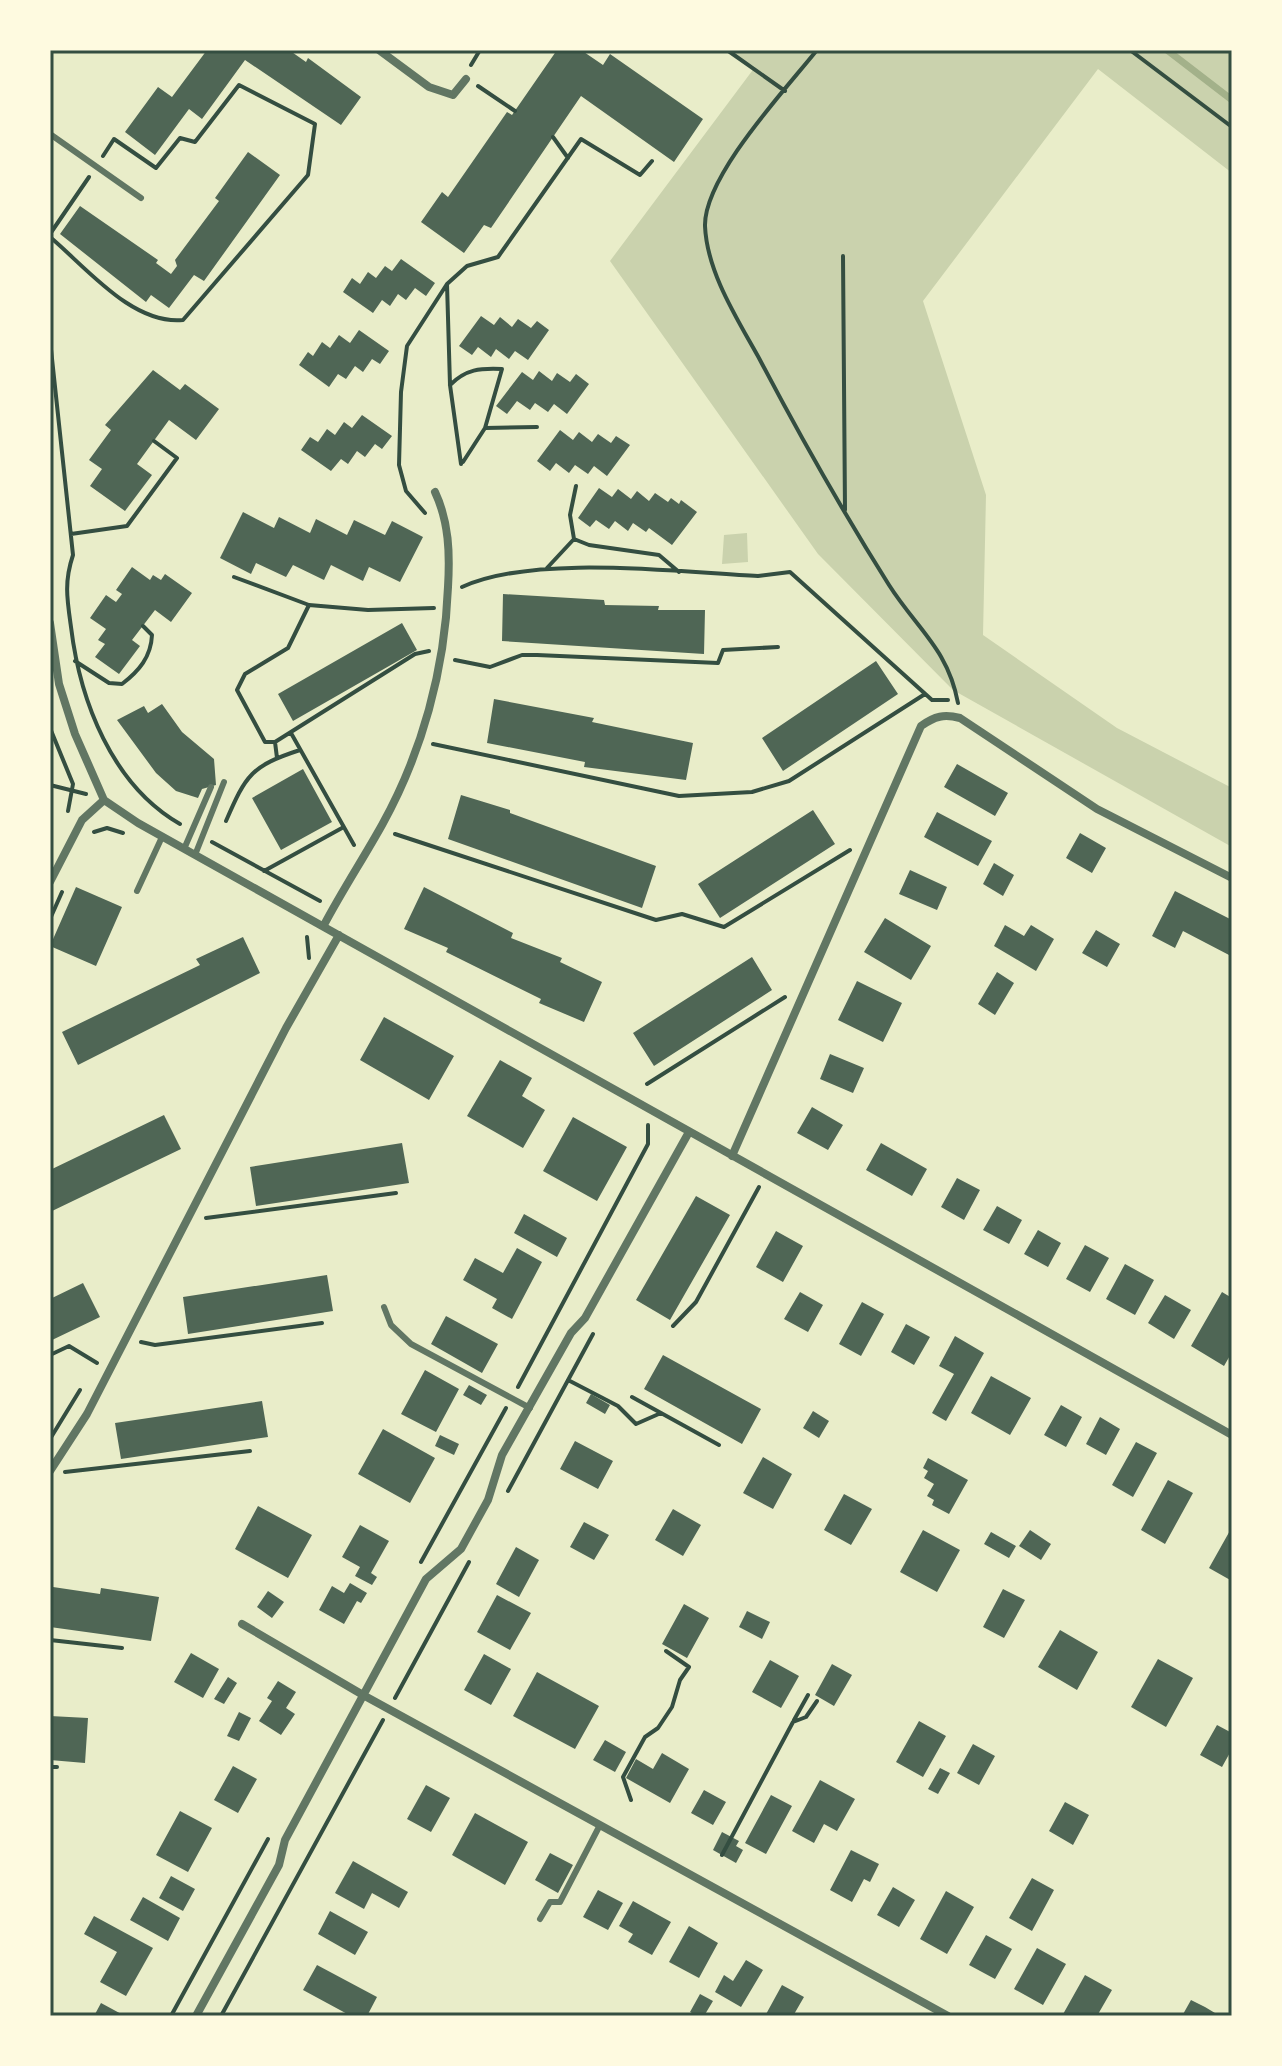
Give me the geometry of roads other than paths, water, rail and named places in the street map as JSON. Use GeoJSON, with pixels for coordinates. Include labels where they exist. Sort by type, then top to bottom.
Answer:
{"type":"FeatureCollection","features":[{"type":"Feature","properties":{"kind":"street"},"geometry":{"type":"LineString","coordinates":[[379,50],[429,87],[453,95],[466,79]]}},
{"type":"Feature","properties":{"kind":"street"},"geometry":{"type":"LineString","coordinates":[[324,925],[382,825],[408,771],[428,712],[443,650],[449,575],[446,514],[435,492]]}},
{"type":"Feature","properties":{"kind":"street"},"geometry":{"type":"LineString","coordinates":[[50,623],[59,684],[75,734],[104,800],[162,837],[1232,1435]]}},
{"type":"Feature","properties":{"kind":"street"},"geometry":{"type":"LineString","coordinates":[[732,1156],[921,726],[934,717],[947,714],[960,718],[1097,809],[1232,878]]}},
{"type":"Feature","properties":{"kind":"street"},"geometry":{"type":"LineString","coordinates":[[50,882],[82,820],[104,800]]}},
{"type":"Feature","properties":{"kind":"street"},"geometry":{"type":"LineString","coordinates":[[50,1471],[87,1414],[286,1028],[339,935]]}},
{"type":"Feature","properties":{"kind":"street"},"geometry":{"type":"LineString","coordinates":[[196,2016],[279,1865],[285,1840],[426,1579],[461,1549],[488,1500],[502,1455],[571,1333],[585,1318],[689,1132]]}},
{"type":"Feature","properties":{"kind":"street"},"geometry":{"type":"LineString","coordinates":[[242,1624],[363,1695],[948,2016]]}},
{"type":"Feature","properties":{"kind":"lane"},"geometry":{"type":"LineString","coordinates":[[50,134],[141,198]]}},
{"type":"Feature","properties":{"kind":"lane"},"geometry":{"type":"LineString","coordinates":[[195,855],[224,782]]}},
{"type":"Feature","properties":{"kind":"lane"},"geometry":{"type":"LineString","coordinates":[[184,849],[211,787]]}},
{"type":"Feature","properties":{"kind":"lane"},"geometry":{"type":"LineString","coordinates":[[137,891],[162,837]]}},
{"type":"Feature","properties":{"kind":"lane"},"geometry":{"type":"LineString","coordinates":[[384,1307],[391,1325],[411,1344],[530,1408]]}},
{"type":"Feature","properties":{"kind":"lane"},"geometry":{"type":"LineString","coordinates":[[540,1919],[550,1902],[560,1902],[600,1825]]}},
{"type":"Feature","properties":{"kind":"waterway"},"geometry":{"type":"LineString","coordinates":[[1167,50],[1232,100]]}}]}
